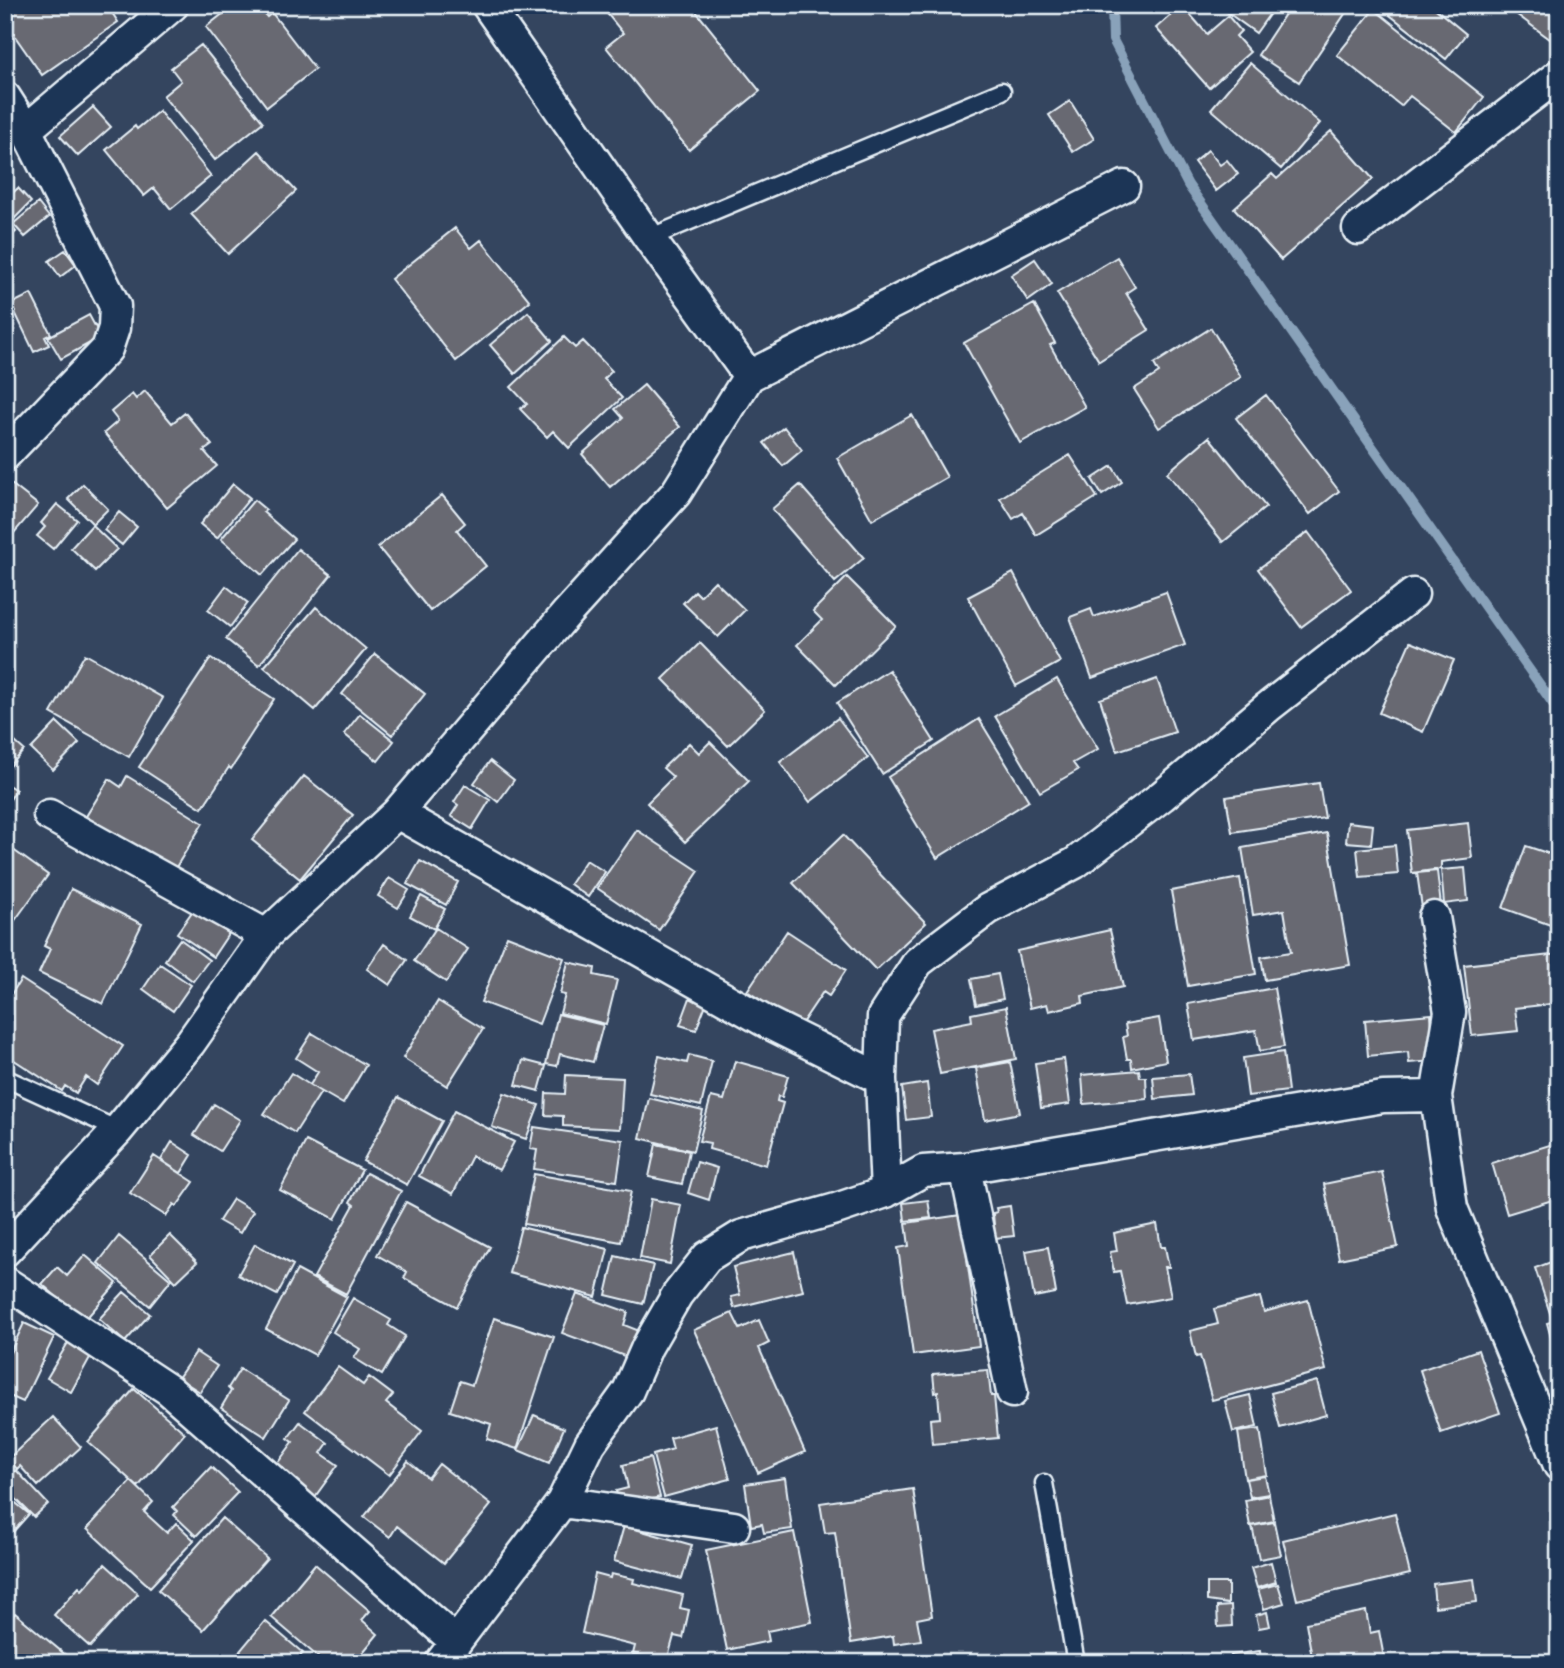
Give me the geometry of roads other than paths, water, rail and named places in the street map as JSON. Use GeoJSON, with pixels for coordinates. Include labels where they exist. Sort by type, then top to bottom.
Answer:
{"type":"FeatureCollection","features":[{"type":"Feature","properties":{"kind":"street"},"geometry":{"type":"LineString","coordinates":[[26,130],[173,5]]}},
{"type":"Feature","properties":{"kind":"street"},"geometry":{"type":"LineString","coordinates":[[487,5],[749,376]]}},
{"type":"Feature","properties":{"kind":"street"},"geometry":{"type":"LineString","coordinates":[[1358,229],[1559,75]]}},
{"type":"Feature","properties":{"kind":"street"},"geometry":{"type":"LineString","coordinates":[[5,97],[26,130],[115,306],[114,328],[107,349],[5,455]]}},
{"type":"Feature","properties":{"kind":"street"},"geometry":{"type":"LineString","coordinates":[[5,1251],[118,1130],[190,1043],[267,934],[397,813],[566,613],[676,493],[749,376],[1124,186]]}},
{"type":"Feature","properties":{"kind":"street"},"geometry":{"type":"LineString","coordinates":[[886,1192],[881,1079],[883,1016],[918,962],[988,909],[1075,863],[1413,594]]}},
{"type":"Feature","properties":{"kind":"street"},"geometry":{"type":"LineString","coordinates":[[397,813],[768,1023],[881,1079]]}},
{"type":"Feature","properties":{"kind":"street"},"geometry":{"type":"LineString","coordinates":[[49,816],[267,934]]}},
{"type":"Feature","properties":{"kind":"street"},"geometry":{"type":"LineString","coordinates":[[1434,917],[1450,1012],[1436,1096],[1452,1209],[1559,1465]]}},
{"type":"Feature","properties":{"kind":"street"},"geometry":{"type":"LineString","coordinates":[[5,1282],[169,1390],[448,1652],[562,1502],[590,1444],[628,1391],[647,1347],[677,1295],[707,1257],[741,1236],[886,1192],[923,1171],[965,1168],[1383,1097],[1436,1096]]}},
{"type":"Feature","properties":{"kind":"street"},"geometry":{"type":"LineString","coordinates":[[965,1168],[1012,1392]]}},
{"type":"Feature","properties":{"kind":"street"},"geometry":{"type":"LineString","coordinates":[[562,1502],[734,1527]]}},
{"type":"Feature","properties":{"kind":"lane"},"geometry":{"type":"LineString","coordinates":[[649,238],[1002,91]]}},
{"type":"Feature","properties":{"kind":"lane"},"geometry":{"type":"LineString","coordinates":[[5,1078],[118,1130]]}},
{"type":"Feature","properties":{"kind":"lane"},"geometry":{"type":"LineString","coordinates":[[1044,1483],[1076,1663]]}},
{"type":"Feature","properties":{"kind":"waterway"},"geometry":{"type":"LineString","coordinates":[[1112,5],[1113,40],[1188,185],[1559,712]]}}]}
